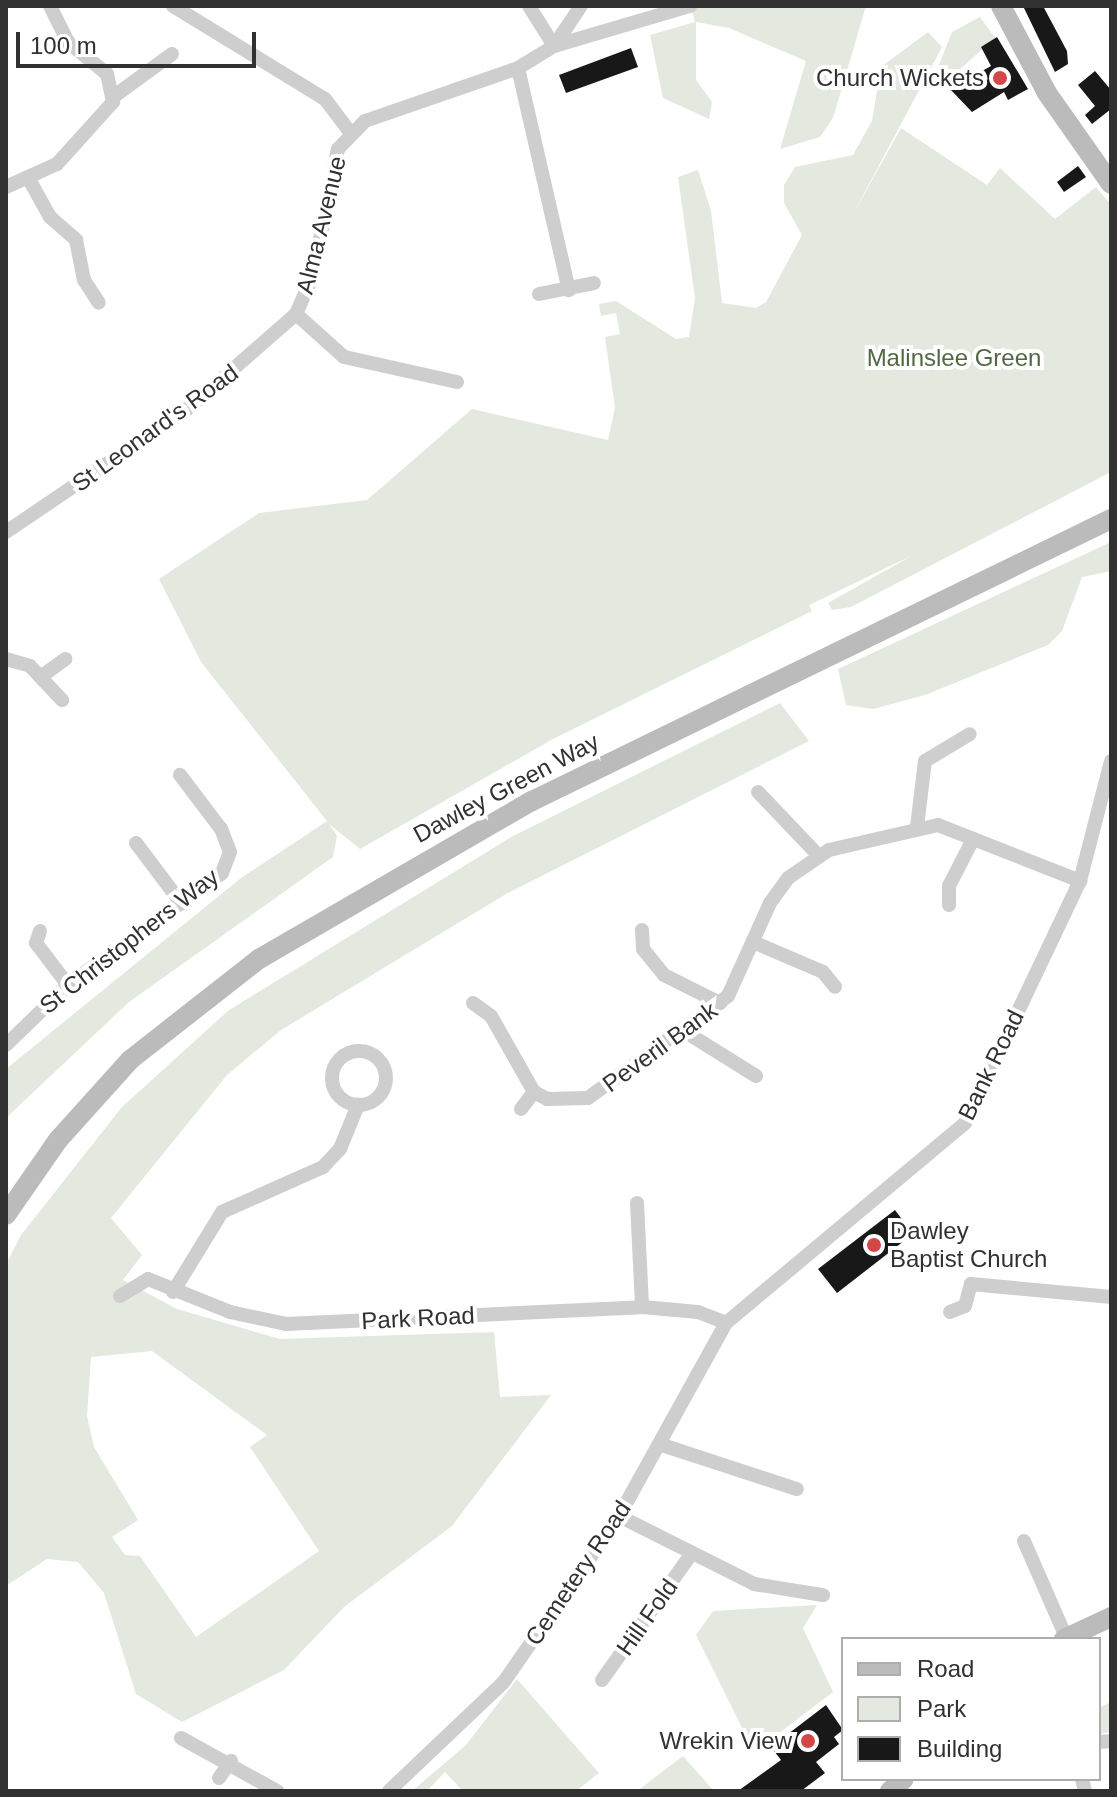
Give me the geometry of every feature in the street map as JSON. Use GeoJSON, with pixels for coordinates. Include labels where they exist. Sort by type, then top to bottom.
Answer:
{"type":"FeatureCollection","features":[{"type":"Feature","properties":{"kind":"main road"},"geometry":{"type":"LineString","coordinates":[[1001,6],[1047,93],[1111,184]]}},
{"type":"Feature","properties":{"kind":"main road","name":"Dawley Green Way"},"geometry":{"type":"LineString","coordinates":[[6,1215],[58,1140],[130,1060],[259,959],[532,801],[1111,519]]}},
{"type":"Feature","properties":{"kind":"main road"},"geometry":{"type":"LineString","coordinates":[[1067,1637],[1111,1617]]}},
{"type":"Feature","properties":{"kind":"street"},"geometry":{"type":"LineString","coordinates":[[50,6],[68,42],[107,74],[113,97]]}},
{"type":"Feature","properties":{"kind":"street"},"geometry":{"type":"LineString","coordinates":[[173,6],[325,99],[348,130]]}},
{"type":"Feature","properties":{"kind":"street"},"geometry":{"type":"LineString","coordinates":[[529,6],[554,46]]}},
{"type":"Feature","properties":{"kind":"street","name":"Alma Avenue"},"geometry":{"type":"LineString","coordinates":[[554,46],[581,6]]}},
{"type":"Feature","properties":{"kind":"street","name":"Alma Avenue"},"geometry":{"type":"LineString","coordinates":[[457,382],[339,355],[296,314],[313,275],[338,149],[348,130],[518,68],[554,46],[690,6]]}},
{"type":"Feature","properties":{"kind":"street"},"geometry":{"type":"LineString","coordinates":[[6,187],[30,181],[57,164],[113,97],[172,54]]}},
{"type":"Feature","properties":{"kind":"street"},"geometry":{"type":"LineString","coordinates":[[518,68],[569,290]]}},
{"type":"Feature","properties":{"kind":"street"},"geometry":{"type":"LineString","coordinates":[[30,181],[50,217],[76,240],[84,280],[99,303]]}},
{"type":"Feature","properties":{"kind":"street"},"geometry":{"type":"LineString","coordinates":[[539,294],[594,283]]}},
{"type":"Feature","properties":{"kind":"street","name":"St Leonard's Road"},"geometry":{"type":"LineString","coordinates":[[6,532],[186,410],[296,314]]}},
{"type":"Feature","properties":{"kind":"street"},"geometry":{"type":"LineString","coordinates":[[6,659],[42,676],[62,700]]}},
{"type":"Feature","properties":{"kind":"street"},"geometry":{"type":"LineString","coordinates":[[42,676],[65,659]]}},
{"type":"Feature","properties":{"kind":"street"},"geometry":{"type":"LineString","coordinates":[[917,827],[925,761],[970,734]]}},
{"type":"Feature","properties":{"kind":"street","name":"Bank Road"},"geometry":{"type":"LineString","coordinates":[[726,1323],[965,1123],[1105,828],[1111,761]]}},
{"type":"Feature","properties":{"kind":"street","name":"St Christophers Way"},"geometry":{"type":"LineString","coordinates":[[6,1045],[68,985],[222,873],[230,852],[180,775]]}},
{"type":"Feature","properties":{"kind":"street"},"geometry":{"type":"LineString","coordinates":[[758,792],[819,856]]}},
{"type":"Feature","properties":{"kind":"street","name":"Peveril Bank"},"geometry":{"type":"LineString","coordinates":[[534,1092],[547,1099],[588,1098],[720,1003],[788,878],[819,856],[917,827],[938,825],[1080,881]]}},
{"type":"Feature","properties":{"kind":"street"},"geometry":{"type":"LineString","coordinates":[[949,905],[949,886],[973,839]]}},
{"type":"Feature","properties":{"kind":"street"},"geometry":{"type":"LineString","coordinates":[[136,843],[182,904]]}},
{"type":"Feature","properties":{"kind":"street"},"geometry":{"type":"LineString","coordinates":[[642,930],[643,949],[664,975],[720,1003]]}},
{"type":"Feature","properties":{"kind":"street"},"geometry":{"type":"LineString","coordinates":[[40,931],[36,943],[68,985]]}},
{"type":"Feature","properties":{"kind":"street"},"geometry":{"type":"LineString","coordinates":[[753,942],[823,972],[835,987]]}},
{"type":"Feature","properties":{"kind":"street"},"geometry":{"type":"LineString","coordinates":[[473,1003],[491,1016],[534,1092],[521,1109]]}},
{"type":"Feature","properties":{"kind":"street"},"geometry":{"type":"LineString","coordinates":[[684,1031],[756,1076]]}},
{"type":"Feature","properties":{"kind":"street"},"geometry":{"type":"LineString","coordinates":[[173,1292],[222,1212],[323,1167],[340,1149],[358,1105]]}},
{"type":"Feature","properties":{"kind":"street"},"geometry":{"type":"LineString","coordinates":[[637,1203],[642,1307]]}},
{"type":"Feature","properties":{"kind":"street","name":"Park Road"},"geometry":{"type":"LineString","coordinates":[[120,1296],[144,1279],[173,1292],[286,1324],[642,1307],[698,1312],[726,1323]]}},
{"type":"Feature","properties":{"kind":"street"},"geometry":{"type":"LineString","coordinates":[[950,1312],[965,1306],[971,1284],[1111,1297]]}},
{"type":"Feature","properties":{"kind":"street","name":"Cemetery Road"},"geometry":{"type":"LineString","coordinates":[[389,1791],[503,1683],[619,1516],[726,1323]]}},
{"type":"Feature","properties":{"kind":"street"},"geometry":{"type":"LineString","coordinates":[[659,1444],[797,1489]]}},
{"type":"Feature","properties":{"kind":"street","name":"Hill Fold"},"geometry":{"type":"LineString","coordinates":[[619,1516],[754,1584],[823,1595]]}},
{"type":"Feature","properties":{"kind":"street"},"geometry":{"type":"LineString","coordinates":[[1024,1541],[1065,1637]]}},
{"type":"Feature","properties":{"kind":"street","name":"Hill Fold"},"geometry":{"type":"LineString","coordinates":[[602,1680],[692,1553]]}},
{"type":"Feature","properties":{"kind":"street"},"geometry":{"type":"LineString","coordinates":[[181,1738],[231,1761],[277,1791]]}},
{"type":"Feature","properties":{"kind":"street"},"geometry":{"type":"LineString","coordinates":[[219,1778],[231,1761]]}},
{"type":"Feature","properties":{"kind":"green space"},"geometry":{"type":"Polygon","coordinates":[[[691,6],[866,6],[833,118],[820,137],[780,149],[806,61],[729,28],[696,22],[696,80],[712,102],[709,119],[663,98],[650,35],[695,22],[691,6]]]}},
{"type":"Feature","properties":{"kind":"green space"},"geometry":{"type":"Polygon","coordinates":[[[980,17],[995,38],[959,70],[959,84],[950,89],[933,80],[952,32],[980,17]]]}},
{"type":"Feature","properties":{"kind":"green space","name":"Malinslee Green"},"geometry":{"type":"Polygon","coordinates":[[[928,32],[942,47],[851,218],[901,128],[987,185],[1000,168],[1055,219],[1096,187],[1111,205],[1111,472],[851,607],[832,610],[828,603],[913,555],[809,605],[812,611],[553,739],[360,849],[329,824],[337,836],[333,857],[129,1002],[6,1118],[6,1069],[241,878],[327,821],[201,662],[159,579],[259,513],[367,500],[472,409],[608,440],[615,408],[605,337],[620,334],[616,313],[601,316],[599,304],[616,301],[676,339],[689,337],[695,298],[678,177],[698,170],[711,211],[722,303],[756,308],[766,302],[802,235],[784,203],[784,185],[795,167],[853,155],[872,121],[881,67],[928,32]]]}},
{"type":"Feature","properties":{"kind":"green space"},"geometry":{"type":"Polygon","coordinates":[[[1111,542],[1111,571],[1082,577],[1062,631],[1048,645],[925,695],[873,709],[846,705],[838,669],[1111,542]]]}},
{"type":"Feature","properties":{"kind":"green space"},"geometry":{"type":"Polygon","coordinates":[[[780,703],[809,741],[506,894],[281,1030],[227,1075],[111,1218],[142,1255],[123,1280],[177,1309],[280,1339],[494,1332],[500,1397],[551,1395],[452,1526],[344,1607],[284,1670],[182,1722],[136,1694],[104,1593],[78,1562],[47,1559],[6,1586],[6,1264],[21,1235],[122,1107],[229,1010],[513,836],[780,703]],[[152,1351],[91,1357],[87,1416],[94,1447],[138,1520],[112,1537],[125,1555],[140,1556],[196,1637],[319,1551],[250,1447],[267,1435],[152,1351]]]}},
{"type":"Feature","properties":{"kind":"green space"},"geometry":{"type":"Polygon","coordinates":[[[817,1605],[803,1628],[833,1692],[754,1752],[696,1635],[713,1611],[817,1605]]]}},
{"type":"Feature","properties":{"kind":"green space"},"geometry":{"type":"Polygon","coordinates":[[[517,1679],[599,1773],[576,1791],[463,1791],[445,1772],[427,1791],[412,1791],[466,1745],[517,1679]]]}},
{"type":"Feature","properties":{"kind":"green space"},"geometry":{"type":"Polygon","coordinates":[[[1111,1702],[1111,1732],[1101,1734],[1101,1707],[1111,1702]]]}},
{"type":"Feature","properties":{"kind":"green space"},"geometry":{"type":"Polygon","coordinates":[[[683,1756],[714,1791],[637,1791],[683,1756]]]}},
{"type":"Feature","properties":{"kind":"building"},"geometry":{"type":"Polygon","coordinates":[[[1023,6],[1043,6],[1067,51],[1068,64],[1055,72],[1023,6]]]}},
{"type":"Feature","properties":{"kind":"building"},"geometry":{"type":"Polygon","coordinates":[[[997,37],[1028,89],[1008,100],[1004,92],[972,112],[950,89],[991,66],[981,47],[997,37]]]}},
{"type":"Feature","properties":{"kind":"building"},"geometry":{"type":"Polygon","coordinates":[[[631,48],[638,67],[566,93],[559,75],[631,48]]]}},
{"type":"Feature","properties":{"kind":"building"},"geometry":{"type":"Polygon","coordinates":[[[1095,71],[1111,90],[1111,109],[1092,124],[1085,115],[1095,106],[1078,85],[1095,71]]]}},
{"type":"Feature","properties":{"kind":"building"},"geometry":{"type":"Polygon","coordinates":[[[1078,166],[1086,177],[1064,192],[1057,182],[1078,166]]]}},
{"type":"Feature","properties":{"kind":"building","name":"Dawley Baptist Church"},"geometry":{"type":"Polygon","coordinates":[[[895,1210],[913,1234],[837,1293],[818,1269],[895,1210]]]}},
{"type":"Feature","properties":{"kind":"building"},"geometry":{"type":"Polygon","coordinates":[[[826,1705],[841,1727],[841,1732],[834,1737],[839,1744],[816,1762],[825,1773],[801,1791],[738,1791],[781,1760],[771,1747],[826,1705]]]}},
{"type":"Feature","properties":{"kind":"place","name":"Church Wickets"},"geometry":{"type":"Point","coordinates":[1000,78]}},
{"type":"Feature","properties":{"kind":"place","name":"Dawley Baptist Church"},"geometry":{"type":"Point","coordinates":[874,1245]}},
{"type":"Feature","properties":{"kind":"place","name":"Wrekin View"},"geometry":{"type":"Point","coordinates":[808,1741]}}]}
